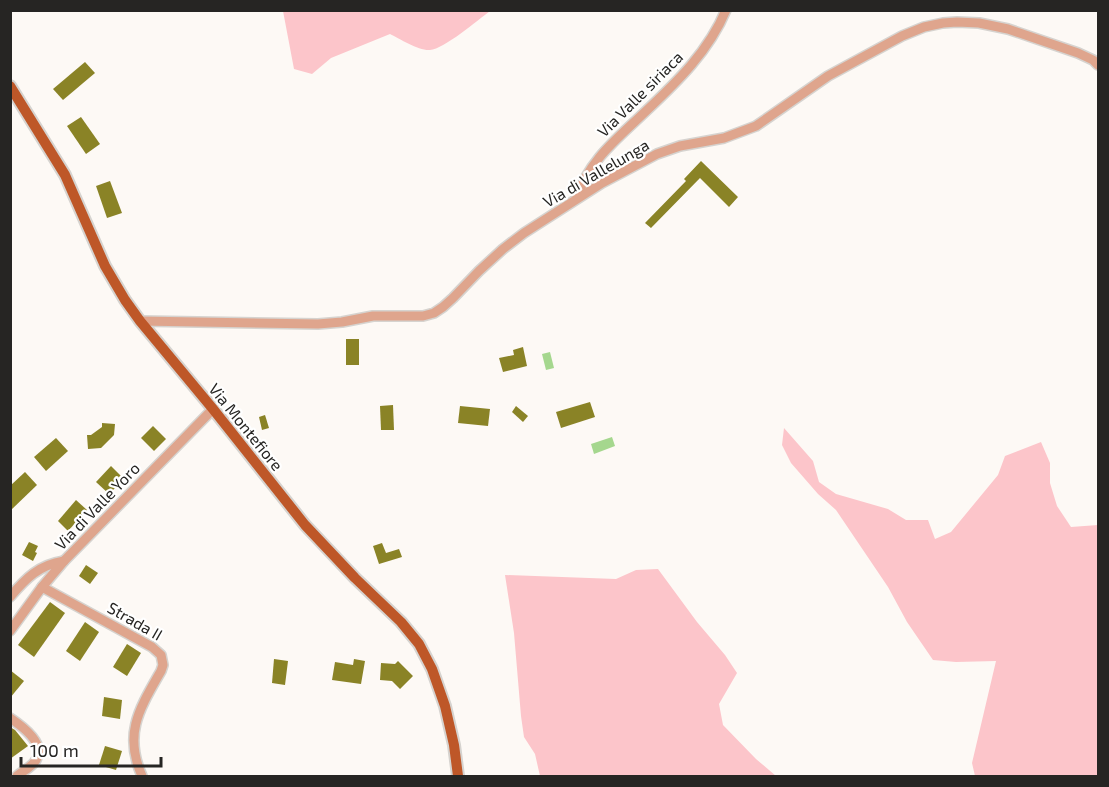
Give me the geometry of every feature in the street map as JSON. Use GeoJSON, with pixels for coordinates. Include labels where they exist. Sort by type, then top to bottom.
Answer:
{"type":"FeatureCollection","features":[{"type":"Feature","properties":{"kind":"main road","name":"Via Montefiore"},"geometry":{"type":"LineString","coordinates":[[10,86],[60,166],[105,266],[140,321],[305,525],[401,622],[419,644],[432,669],[446,712],[454,744],[458,777]]}},
{"type":"Feature","properties":{"kind":"street","name":"Via Valle siriaca"},"geometry":{"type":"LineString","coordinates":[[577,198],[584,179],[594,164],[610,145],[687,71],[716,32],[726,10]]}},
{"type":"Feature","properties":{"kind":"street","name":"Via di Vallelunga"},"geometry":{"type":"LineString","coordinates":[[140,321],[318,324],[373,316],[430,314],[441,309],[503,249],[524,233],[602,183],[652,156],[680,146],[730,136],[756,126],[824,78],[908,33],[929,26],[964,22],[1008,29],[1083,55],[1098,65]]}},
{"type":"Feature","properties":{"kind":"street","name":"Via di Valle Yoro"},"geometry":{"type":"LineString","coordinates":[[10,631],[64,561],[213,409]]}},
{"type":"Feature","properties":{"kind":"street"},"geometry":{"type":"LineString","coordinates":[[10,597],[39,568],[64,561]]}},
{"type":"Feature","properties":{"kind":"street","name":"Strada II"},"geometry":{"type":"LineString","coordinates":[[42,587],[152,647],[161,655],[163,665],[136,721],[134,748],[142,777]]}},
{"type":"Feature","properties":{"kind":"street"},"geometry":{"type":"LineString","coordinates":[[10,718],[27,732],[38,749],[35,761],[17,777]]}},
{"type":"Feature","properties":{"kind":"shaded area"},"geometry":{"type":"Polygon","coordinates":[[[283,10],[490,11],[452,40],[436,48],[421,49],[390,34],[331,58],[312,74],[294,69],[283,10]]]}},
{"type":"Feature","properties":{"kind":"shaded area"},"geometry":{"type":"Polygon","coordinates":[[[550,352],[554,368],[546,370],[542,354],[550,352]]]}},
{"type":"Feature","properties":{"kind":"shaded area"},"geometry":{"type":"Polygon","coordinates":[[[784,428],[813,461],[819,482],[836,494],[888,509],[906,520],[928,520],[935,539],[951,532],[998,475],[1005,456],[1041,442],[1050,463],[1050,483],[1057,506],[1071,527],[1098,525],[1098,776],[975,776],[972,763],[996,661],[933,660],[907,622],[888,587],[836,510],[818,494],[791,463],[782,445],[784,428]]]}},
{"type":"Feature","properties":{"kind":"shaded area"},"geometry":{"type":"Polygon","coordinates":[[[612,437],[615,446],[594,454],[591,444],[612,437]]]}},
{"type":"Feature","properties":{"kind":"shaded area"},"geometry":{"type":"Polygon","coordinates":[[[658,569],[737,673],[719,704],[723,725],[776,776],[540,776],[535,754],[524,737],[514,633],[505,575],[616,579],[636,570],[658,569]]]}},
{"type":"Feature","properties":{"kind":"building"},"geometry":{"type":"Polygon","coordinates":[[[85,62],[95,73],[63,100],[53,89],[85,62]]]}},
{"type":"Feature","properties":{"kind":"building"},"geometry":{"type":"Polygon","coordinates":[[[81,117],[100,144],[86,154],[67,126],[81,117]]]}},
{"type":"Feature","properties":{"kind":"building"},"geometry":{"type":"Polygon","coordinates":[[[701,161],[738,197],[729,207],[700,178],[651,228],[645,223],[686,181],[684,179],[701,161]]]}},
{"type":"Feature","properties":{"kind":"building"},"geometry":{"type":"Polygon","coordinates":[[[110,181],[122,213],[107,218],[96,186],[110,181]]]}},
{"type":"Feature","properties":{"kind":"building"},"geometry":{"type":"Polygon","coordinates":[[[346,339],[359,339],[359,365],[346,365],[346,339]]]}},
{"type":"Feature","properties":{"kind":"building"},"geometry":{"type":"Polygon","coordinates":[[[523,347],[527,366],[503,372],[499,358],[514,355],[513,350],[523,347]]]}},
{"type":"Feature","properties":{"kind":"building"},"geometry":{"type":"Polygon","coordinates":[[[590,402],[595,417],[561,428],[556,412],[590,402]]]}},
{"type":"Feature","properties":{"kind":"building"},"geometry":{"type":"Polygon","coordinates":[[[393,405],[394,430],[381,430],[380,406],[393,405]]]}},
{"type":"Feature","properties":{"kind":"building"},"geometry":{"type":"Polygon","coordinates":[[[460,406],[490,409],[488,426],[458,423],[460,406]]]}},
{"type":"Feature","properties":{"kind":"building"},"geometry":{"type":"Polygon","coordinates":[[[516,406],[528,416],[523,422],[512,412],[516,406]]]}},
{"type":"Feature","properties":{"kind":"building"},"geometry":{"type":"Polygon","coordinates":[[[265,415],[269,428],[262,430],[259,417],[265,415]]]}},
{"type":"Feature","properties":{"kind":"building"},"geometry":{"type":"Polygon","coordinates":[[[102,423],[115,424],[114,435],[101,448],[88,449],[87,435],[91,435],[102,427],[102,423]]]}},
{"type":"Feature","properties":{"kind":"building"},"geometry":{"type":"Polygon","coordinates":[[[153,426],[166,439],[154,451],[141,438],[153,426]]]}},
{"type":"Feature","properties":{"kind":"building"},"geometry":{"type":"Polygon","coordinates":[[[56,438],[68,451],[46,471],[34,457],[56,438]]]}},
{"type":"Feature","properties":{"kind":"building"},"geometry":{"type":"Polygon","coordinates":[[[111,466],[124,479],[109,494],[96,482],[111,466]]]}},
{"type":"Feature","properties":{"kind":"building"},"geometry":{"type":"Polygon","coordinates":[[[25,472],[37,485],[10,511],[10,486],[25,472]]]}},
{"type":"Feature","properties":{"kind":"building"},"geometry":{"type":"Polygon","coordinates":[[[76,500],[87,510],[68,531],[58,521],[76,500]]]}},
{"type":"Feature","properties":{"kind":"building"},"geometry":{"type":"Polygon","coordinates":[[[29,542],[38,546],[33,561],[22,555],[29,542]]]}},
{"type":"Feature","properties":{"kind":"building"},"geometry":{"type":"Polygon","coordinates":[[[382,543],[386,553],[399,549],[402,557],[379,564],[373,546],[382,543]]]}},
{"type":"Feature","properties":{"kind":"building"},"geometry":{"type":"Polygon","coordinates":[[[86,565],[98,573],[90,584],[79,576],[86,565]]]}},
{"type":"Feature","properties":{"kind":"building"},"geometry":{"type":"Polygon","coordinates":[[[50,602],[65,613],[34,657],[18,645],[50,602]]]}},
{"type":"Feature","properties":{"kind":"building"},"geometry":{"type":"Polygon","coordinates":[[[85,622],[99,632],[80,661],[66,651],[85,622]]]}},
{"type":"Feature","properties":{"kind":"building"},"geometry":{"type":"Polygon","coordinates":[[[127,644],[141,653],[127,676],[113,667],[127,644]]]}},
{"type":"Feature","properties":{"kind":"building"},"geometry":{"type":"Polygon","coordinates":[[[274,659],[288,661],[285,685],[272,683],[274,659]]]}},
{"type":"Feature","properties":{"kind":"building"},"geometry":{"type":"Polygon","coordinates":[[[354,659],[365,661],[361,684],[332,680],[335,662],[353,665],[354,659]]]}},
{"type":"Feature","properties":{"kind":"building"},"geometry":{"type":"Polygon","coordinates":[[[398,661],[413,676],[400,689],[392,681],[380,680],[381,663],[395,664],[398,661]]]}},
{"type":"Feature","properties":{"kind":"building"},"geometry":{"type":"Polygon","coordinates":[[[10,670],[24,681],[10,698],[10,670]]]}},
{"type":"Feature","properties":{"kind":"building"},"geometry":{"type":"Polygon","coordinates":[[[104,697],[122,700],[120,719],[102,716],[104,697]]]}},
{"type":"Feature","properties":{"kind":"building"},"geometry":{"type":"Polygon","coordinates":[[[10,727],[28,746],[10,759],[10,727]]]}},
{"type":"Feature","properties":{"kind":"building"},"geometry":{"type":"Polygon","coordinates":[[[105,746],[122,751],[116,770],[99,765],[105,746]]]}}]}
